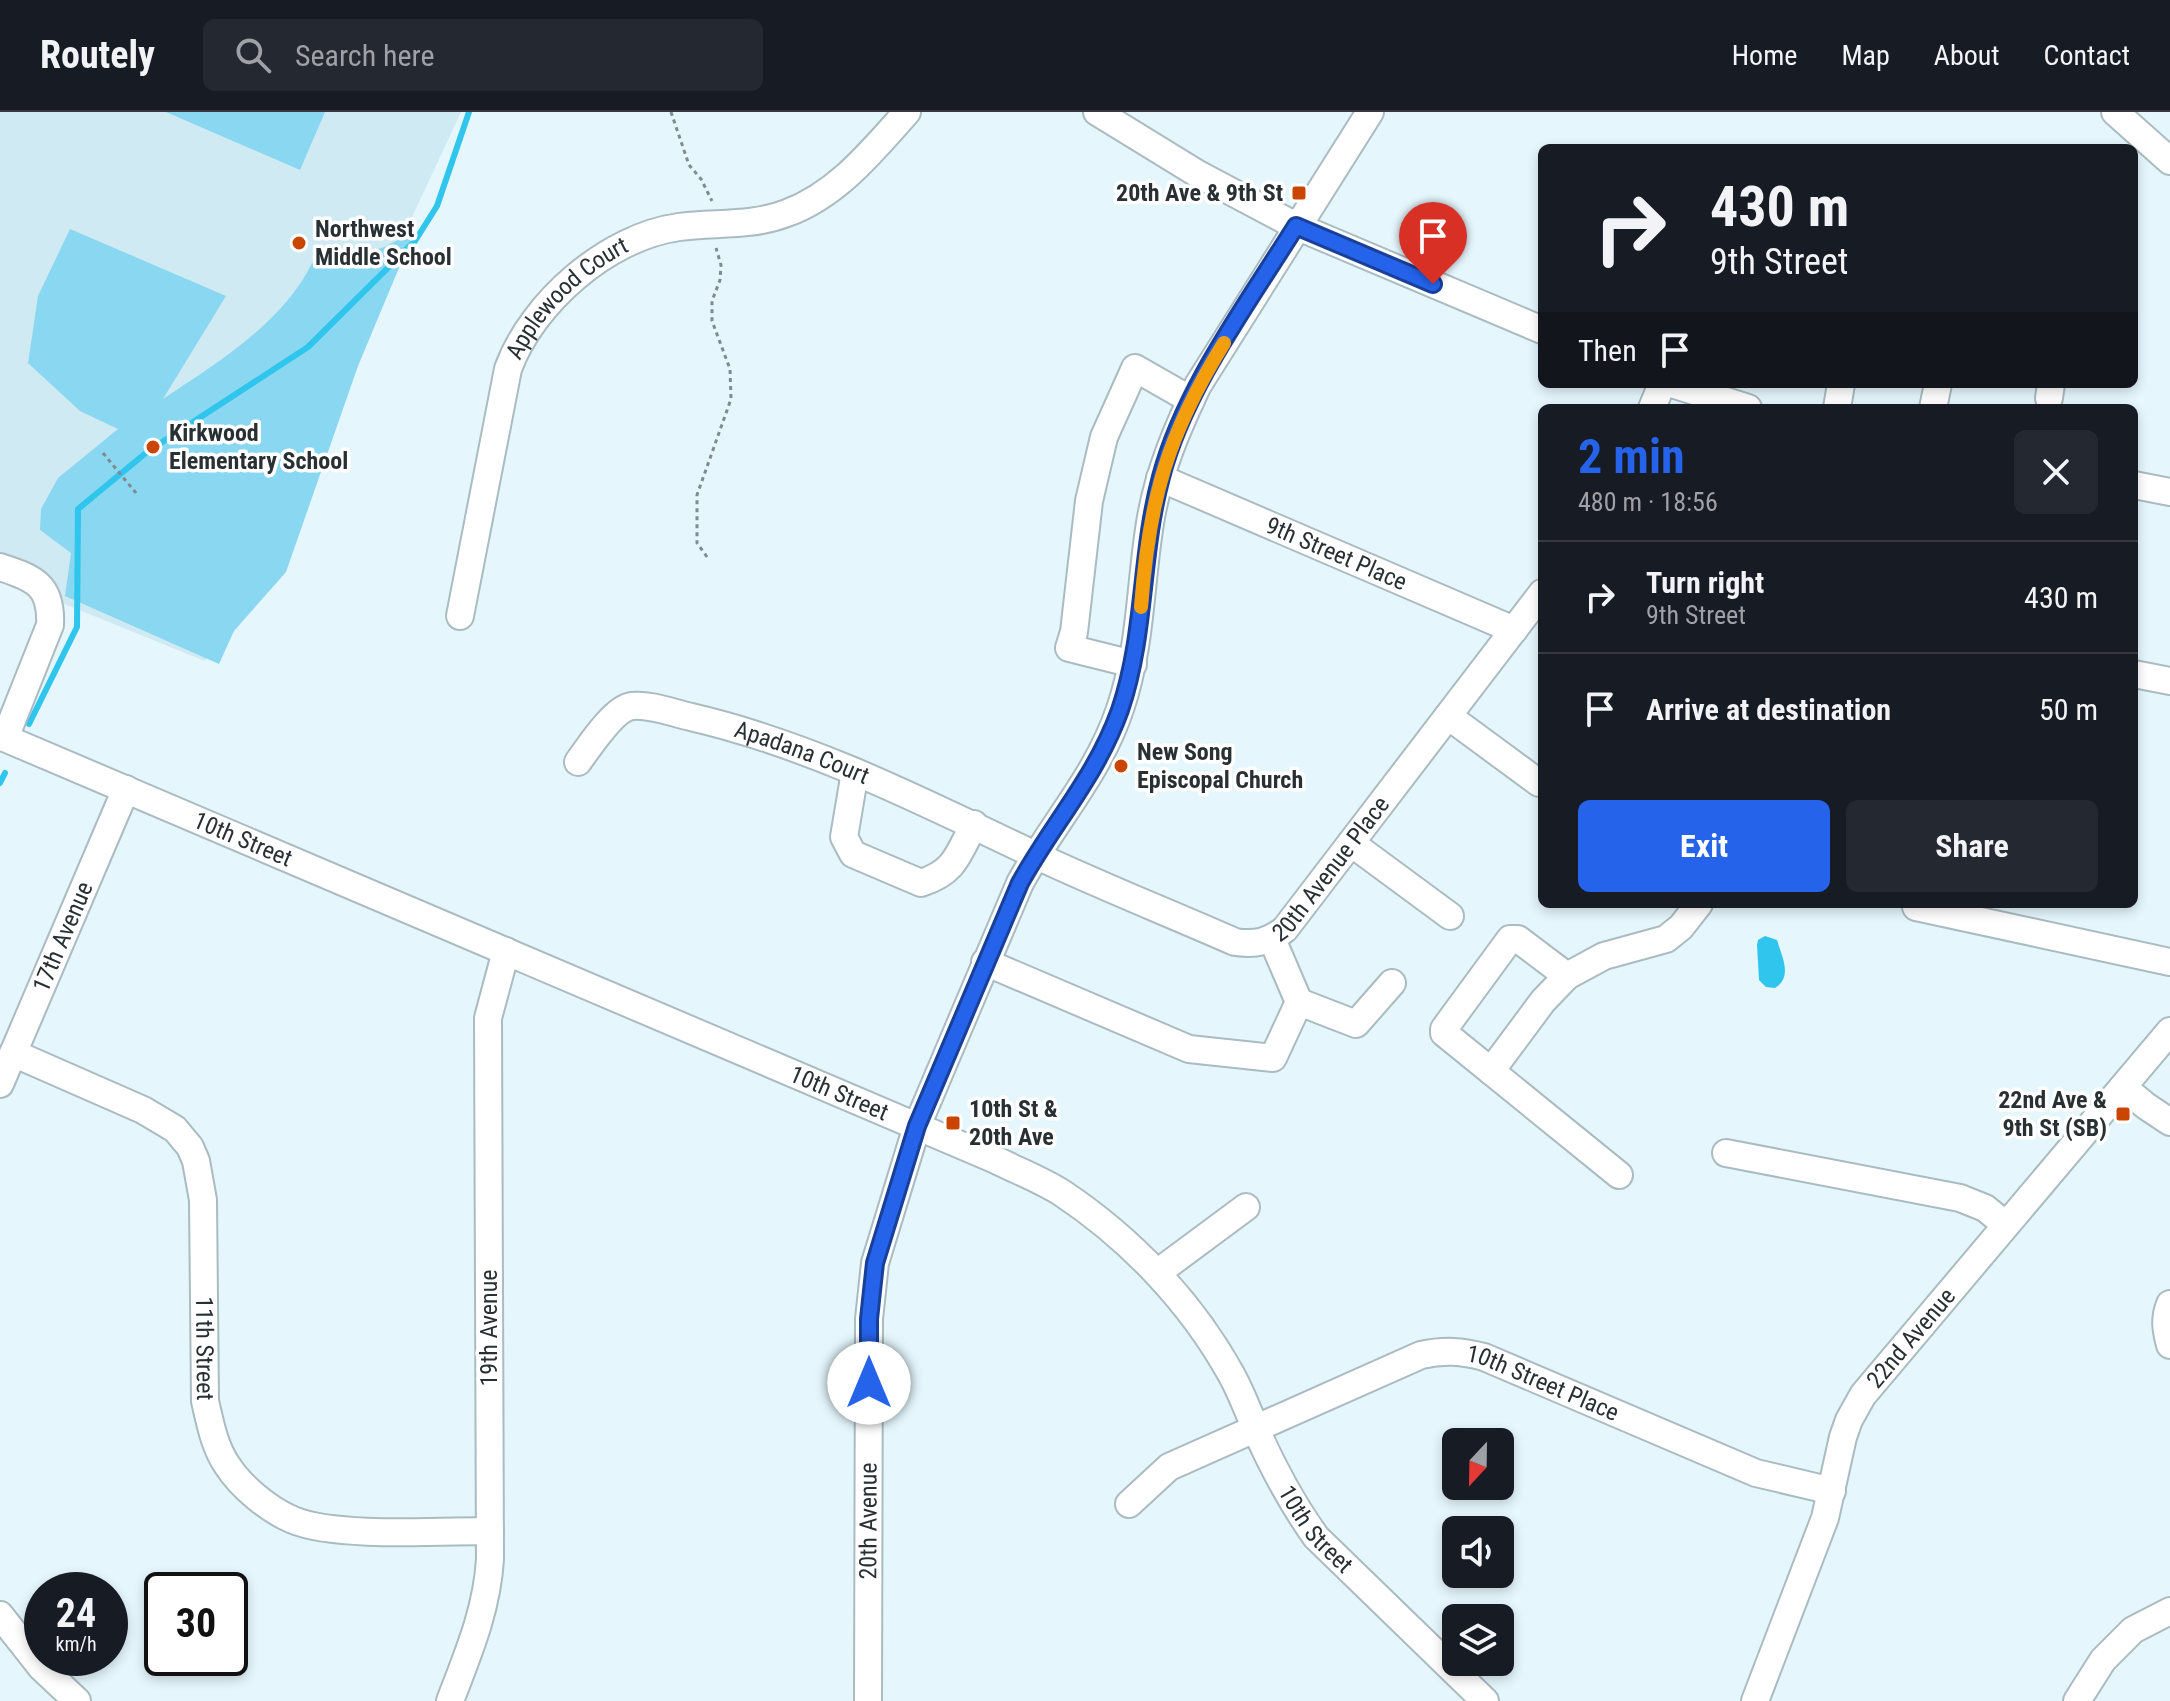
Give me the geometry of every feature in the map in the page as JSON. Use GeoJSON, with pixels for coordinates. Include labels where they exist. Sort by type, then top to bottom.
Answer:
{"type":"FeatureCollection","features":[{"type":"Feature","properties":{"kind":"street","name":"Applewood Court"},"geometry":{"type":"LineString","coordinates":[[460,616],[508,369],[516,347],[529,327],[581,273],[621,245],[680,227],[756,222],[787,213],[816,199],[837,185],[907,112]]}},
{"type":"Feature","properties":{"kind":"street"},"geometry":{"type":"LineString","coordinates":[[1097,112],[1198,174],[1296,226],[1538,328]]}},
{"type":"Feature","properties":{"kind":"street","name":"20th Avenue"},"geometry":{"type":"LineString","coordinates":[[868,1701],[869,1319],[875,1263],[917,1126],[1013,896],[1035,855],[1085,785],[1120,710],[1133,664],[1150,522],[1160,478],[1191,400],[1296,226],[1370,112]]}},
{"type":"Feature","properties":{"kind":"street"},"geometry":{"type":"LineString","coordinates":[[2115,112],[2133,141],[2170,161]]}},
{"type":"Feature","properties":{"kind":"street"},"geometry":{"type":"LineString","coordinates":[[1133,664],[1069,648],[1074,632],[1089,501],[1104,437],[1135,368],[1191,400]]}},
{"type":"Feature","properties":{"kind":"street"},"geometry":{"type":"LineString","coordinates":[[1683,388],[1732,404]]}},
{"type":"Feature","properties":{"kind":"street","name":"9th Street Place"},"geometry":{"type":"LineString","coordinates":[[1160,478],[1514,630]]}},
{"type":"Feature","properties":{"kind":"street"},"geometry":{"type":"LineString","coordinates":[[2138,486],[2170,492]]}},
{"type":"Feature","properties":{"kind":"street"},"geometry":{"type":"LineString","coordinates":[[0,567],[36,582],[44,589],[51,610],[50,625],[3,737]]}},
{"type":"Feature","properties":{"kind":"street","name":"20th Avenue Place"},"geometry":{"type":"LineString","coordinates":[[1035,855],[1235,942],[1252,944],[1272,939],[1285,929],[1538,600]]}},
{"type":"Feature","properties":{"kind":"street"},"geometry":{"type":"LineString","coordinates":[[2138,675],[2170,681]]}},
{"type":"Feature","properties":{"kind":"street","name":"Apadana Court"},"geometry":{"type":"LineString","coordinates":[[578,762],[615,714],[628,706],[646,707],[736,727],[779,741],[974,824],[1035,855]]}},
{"type":"Feature","properties":{"kind":"street"},"geometry":{"type":"LineString","coordinates":[[1448,716],[1538,782]]}},
{"type":"Feature","properties":{"kind":"street","name":"10th Street"},"geometry":{"type":"LineString","coordinates":[[3,737],[996,1160],[1060,1192],[1113,1232],[1157,1273],[1195,1316],[1233,1376],[1299,1514],[1316,1537],[1485,1701]]}},
{"type":"Feature","properties":{"kind":"street"},"geometry":{"type":"LineString","coordinates":[[855,772],[844,837],[853,854],[921,883],[943,876],[959,854],[974,824]]}},
{"type":"Feature","properties":{"kind":"street","name":"17th Avenue"},"geometry":{"type":"LineString","coordinates":[[0,1084],[126,789]]}},
{"type":"Feature","properties":{"kind":"street"},"geometry":{"type":"LineString","coordinates":[[1351,843],[1450,916]]}},
{"type":"Feature","properties":{"kind":"street"},"geometry":{"type":"LineString","coordinates":[[1491,1071],[1543,1001],[1567,976],[1604,956],[1666,939],[1681,927],[1696,908]]}},
{"type":"Feature","properties":{"kind":"street"},"geometry":{"type":"LineString","coordinates":[[1921,908],[2170,962]]}},
{"type":"Feature","properties":{"kind":"street"},"geometry":{"type":"LineString","coordinates":[[1272,939],[1299,1002],[1356,1024],[1392,983]]}},
{"type":"Feature","properties":{"kind":"street"},"geometry":{"type":"LineString","coordinates":[[1567,976],[1518,939],[1510,939],[1444,1033],[1619,1175]]}},
{"type":"Feature","properties":{"kind":"street","name":"19th Avenue"},"geometry":{"type":"LineString","coordinates":[[450,1701],[480,1623],[488,1590],[488,1018],[506,951]]}},
{"type":"Feature","properties":{"kind":"street"},"geometry":{"type":"LineString","coordinates":[[985,962],[1189,1049],[1273,1058],[1299,1002]]}},
{"type":"Feature","properties":{"kind":"street","name":"22nd Avenue"},"geometry":{"type":"LineString","coordinates":[[1755,1701],[1825,1518],[1843,1437],[1863,1395],[2170,1031]]}},
{"type":"Feature","properties":{"kind":"street","name":"11th Street"},"geometry":{"type":"LineString","coordinates":[[13,1053],[143,1110],[175,1129],[190,1147],[196,1161],[203,1200],[205,1401],[212,1432],[227,1465],[251,1491],[295,1521],[322,1526],[356,1530],[490,1531]]}},
{"type":"Feature","properties":{"kind":"street"},"geometry":{"type":"LineString","coordinates":[[2123,1087],[2170,1122]]}},
{"type":"Feature","properties":{"kind":"street"},"geometry":{"type":"LineString","coordinates":[[1726,1153],[1960,1198],[1985,1208],[2006,1225]]}},
{"type":"Feature","properties":{"kind":"street"},"geometry":{"type":"LineString","coordinates":[[1157,1273],[1246,1207]]}},
{"type":"Feature","properties":{"kind":"street"},"geometry":{"type":"LineString","coordinates":[[2170,1304],[2166,1313],[2166,1330],[2170,1345]]}},
{"type":"Feature","properties":{"kind":"street","name":"10th Street Place"},"geometry":{"type":"LineString","coordinates":[[1129,1504],[1169,1467],[1421,1355],[1442,1351],[1466,1352],[1756,1473],[1832,1491]]}},
{"type":"Feature","properties":{"kind":"street"},"geometry":{"type":"LineString","coordinates":[[2077,1701],[2103,1660],[2133,1630],[2170,1611]]}},
{"type":"Feature","properties":{"kind":"street"},"geometry":{"type":"LineString","coordinates":[[0,1615],[41,1667],[77,1701]]}},
{"type":"Feature","properties":{"kind":"path"},"geometry":{"type":"LineString","coordinates":[[671,112],[689,165],[701,179],[717,209],[720,280],[712,301],[712,321],[730,369],[731,399],[697,495],[697,543],[707,557]]}},
{"type":"Feature","properties":{"kind":"path"},"geometry":{"type":"LineString","coordinates":[[103,453],[136,493]]}},
{"type":"Feature","properties":{"kind":"shaded area","name":"Kirkwood Elementary School"},"geometry":{"type":"Polygon","coordinates":[[[0,112],[461,112],[205,661],[0,578],[0,112]]]}},
{"type":"Feature","properties":{"kind":"shaded area"},"geometry":{"type":"Polygon","coordinates":[[[166,112],[325,112],[300,170],[166,112]]]}},
{"type":"Feature","properties":{"kind":"shaded area","name":"Kirkwood Elementary School"},"geometry":{"type":"Polygon","coordinates":[[[70,229],[226,296],[163,399],[226,356],[266,323],[299,285],[312,263],[382,248],[414,232],[358,366],[286,572],[234,631],[219,664],[65,596],[71,553],[40,530],[41,509],[58,478],[118,429],[80,411],[28,363],[38,296],[70,229]]]}},
{"type":"Feature","properties":{"kind":"shaded area"},"geometry":{"type":"Polygon","coordinates":[[[1765,936],[1777,940],[1785,966],[1784,978],[1775,988],[1766,987],[1759,980],[1757,945],[1758,940],[1765,936]]]}},
{"type":"Feature","properties":{"kind":"waterway"},"geometry":{"type":"LineString","coordinates":[[29,724],[77,627],[78,509],[147,452],[308,347],[415,241],[437,206],[469,112]]}},
{"type":"Feature","properties":{"kind":"waterway"},"geometry":{"type":"LineString","coordinates":[[0,783],[5,773]]}},
{"type":"Feature","properties":{"kind":"slow traffic"},"geometry":{"type":"LineString","coordinates":[[1141,607],[1150,522],[1168,452],[1198,385],[1224,343]]}},
{"type":"Feature","properties":{"kind":"place","name":"20th Ave & 9th St"},"geometry":{"type":"Point","coordinates":[1299,193]}},
{"type":"Feature","properties":{"kind":"place","name":"Northwest Middle School"},"geometry":{"type":"Point","coordinates":[299,243]}},
{"type":"Feature","properties":{"kind":"place","name":"Kirkwood Elementary School"},"geometry":{"type":"Point","coordinates":[153,447]}},
{"type":"Feature","properties":{"kind":"place","name":"New Song Episcopal Church"},"geometry":{"type":"Point","coordinates":[1121,766]}},
{"type":"Feature","properties":{"kind":"place","name":"22nd Ave & 9th St (SB)"},"geometry":{"type":"Point","coordinates":[2123,1114]}},
{"type":"Feature","properties":{"kind":"place","name":"10th St & 20th Ave"},"geometry":{"type":"Point","coordinates":[953,1123]}},
{"type":"Feature","properties":{"kind":"route"},"geometry":{"type":"LineString","coordinates":[[869,1383],[869,1319],[875,1263],[917,1126],[1020,883],[1035,855],[1085,785],[1120,710],[1132,669],[1150,522],[1160,478],[1179,424],[1198,385],[1296,226],[1433,284]]}}]}
